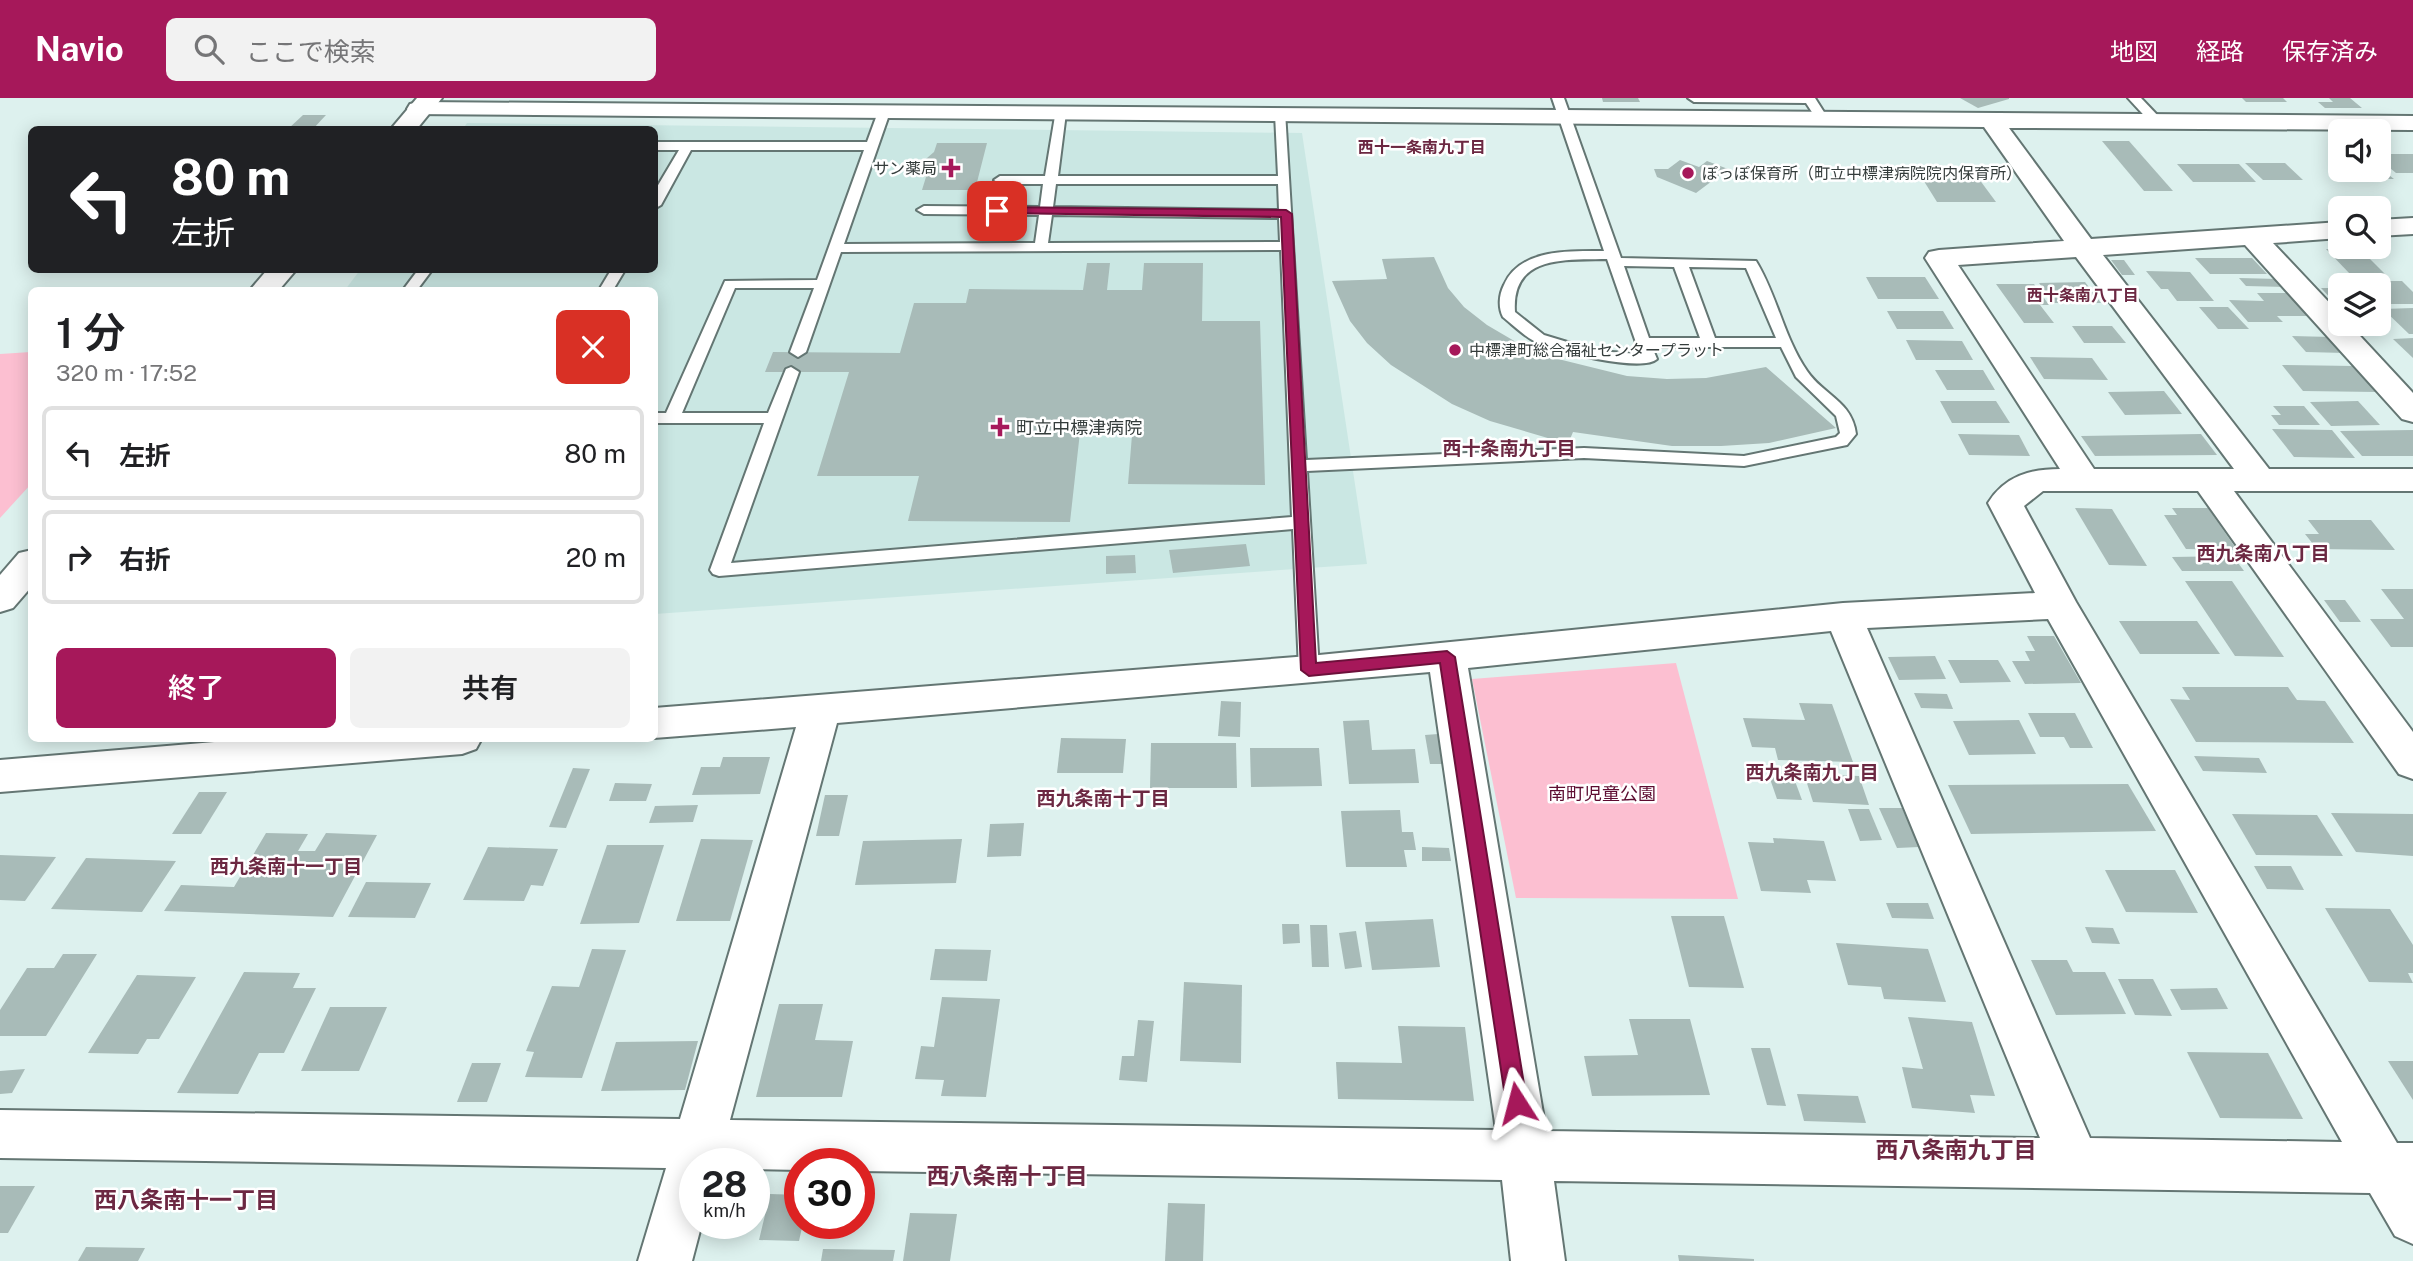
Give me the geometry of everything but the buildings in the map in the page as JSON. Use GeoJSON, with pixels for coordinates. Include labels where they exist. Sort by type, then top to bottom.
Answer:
{"type":"FeatureCollection","features":[{"type":"Feature","properties":{"kind":"main road"},"geometry":{"type":"LineString","coordinates":[[405,126],[424,103],[796,105],[884,113],[987,106],[1060,114],[1170,106],[1281,114],[1356,106],[1561,108],[1823,120],[2413,123]]}},
{"type":"Feature","properties":{"kind":"main road"},"geometry":{"type":"LineString","coordinates":[[1991,120],[2082,246],[2259,479]]}},
{"type":"Feature","properties":{"kind":"main road"},"geometry":{"type":"LineString","coordinates":[[2391,227],[2413,226]]}},
{"type":"Feature","properties":{"kind":"main road"},"geometry":{"type":"LineString","coordinates":[[2084,480],[1939,258],[2328,231]]}},
{"type":"Feature","properties":{"kind":"main road"},"geometry":{"type":"LineString","coordinates":[[2251,235],[2413,412]]}},
{"type":"Feature","properties":{"kind":"main road"},"geometry":{"type":"LineString","coordinates":[[267,287],[279,273]]}},
{"type":"Feature","properties":{"kind":"main road"},"geometry":{"type":"LineString","coordinates":[[2207,479],[2413,763]]}},
{"type":"Feature","properties":{"kind":"main road"},"geometry":{"type":"LineString","coordinates":[[2413,480],[2035,480],[2005,503],[2059,605],[2399,1168],[2413,1218]]}},
{"type":"Feature","properties":{"kind":"main road"},"geometry":{"type":"LineString","coordinates":[[0,599],[28,567]]}},
{"type":"Feature","properties":{"kind":"main road"},"geometry":{"type":"LineString","coordinates":[[658,723],[1309,670],[1843,616],[2059,605]]}},
{"type":"Feature","properties":{"kind":"main road"},"geometry":{"type":"LineString","coordinates":[[1843,616],[2076,1164]]}},
{"type":"Feature","properties":{"kind":"main road"},"geometry":{"type":"LineString","coordinates":[[1447,657],[1525,1156],[1538,1261]]}},
{"type":"Feature","properties":{"kind":"main road"},"geometry":{"type":"LineString","coordinates":[[665,1261],[821,709]]}},
{"type":"Feature","properties":{"kind":"main road"},"geometry":{"type":"LineString","coordinates":[[0,776],[413,742]]}},
{"type":"Feature","properties":{"kind":"main road"},"geometry":{"type":"LineString","coordinates":[[0,1134],[2399,1168]]}},
{"type":"Feature","properties":{"kind":"lane"},"geometry":{"type":"LineString","coordinates":[[1695,98],[1810,99],[1823,120]]}},
{"type":"Feature","properties":{"kind":"lane"},"geometry":{"type":"LineString","coordinates":[[2134,98],[2156,121]]}},
{"type":"Feature","properties":{"kind":"lane"},"geometry":{"type":"LineString","coordinates":[[1299,466],[1584,453],[1744,461],[1841,441],[1847,434],[1848,423],[1837,406],[1801,374],[1751,264],[1680,263],[1614,258],[1549,258],[1521,269],[1508,291],[1508,314],[1539,338],[1597,355],[1649,359],[1614,258],[1561,108]]}},
{"type":"Feature","properties":{"kind":"lane"},"geometry":{"type":"LineString","coordinates":[[798,352],[884,113]]}},
{"type":"Feature","properties":{"kind":"lane"},"geometry":{"type":"LineString","coordinates":[[1041,247],[1060,114]]}},
{"type":"Feature","properties":{"kind":"lane"},"geometry":{"type":"LineString","coordinates":[[1281,114],[1309,670]]}},
{"type":"Feature","properties":{"kind":"lane"},"geometry":{"type":"LineString","coordinates":[[658,146],[872,146]]}},
{"type":"Feature","properties":{"kind":"lane"},"geometry":{"type":"LineString","coordinates":[[658,198],[687,146]]}},
{"type":"Feature","properties":{"kind":"lane"},"geometry":{"type":"LineString","coordinates":[[1000,180],[1285,180]]}},
{"type":"Feature","properties":{"kind":"lane"},"geometry":{"type":"LineString","coordinates":[[924,211],[1286,214]]}},
{"type":"Feature","properties":{"kind":"lane"},"geometry":{"type":"LineString","coordinates":[[836,248],[1288,246]]}},
{"type":"Feature","properties":{"kind":"lane"},"geometry":{"type":"LineString","coordinates":[[1680,263],[1709,342]]}},
{"type":"Feature","properties":{"kind":"lane"},"geometry":{"type":"LineString","coordinates":[[672,418],[730,284],[822,284]]}},
{"type":"Feature","properties":{"kind":"lane"},"geometry":{"type":"LineString","coordinates":[[1643,342],[1786,343]]}},
{"type":"Feature","properties":{"kind":"lane"},"geometry":{"type":"LineString","coordinates":[[791,372],[719,570],[1301,522]]}},
{"type":"Feature","properties":{"kind":"lane"},"geometry":{"type":"LineString","coordinates":[[658,418],[774,418]]}},
{"type":"Feature","properties":{"kind":"shaded area","name":"町立中標津病院"},"geometry":{"type":"Polygon","coordinates":[[[467,123],[1302,133],[1367,564],[658,614],[658,287],[347,287],[358,273],[658,273],[658,126],[465,126],[467,123]]]}},
{"type":"Feature","properties":{"kind":"green space"},"geometry":{"type":"Polygon","coordinates":[[[28,352],[28,487],[0,518],[0,354],[28,352]]]}},
{"type":"Feature","properties":{"kind":"green space","name":"南町児童公園"},"geometry":{"type":"Polygon","coordinates":[[[1676,663],[1738,899],[1516,898],[1472,679],[1676,663]]]}},
{"type":"Feature","properties":{"kind":"place","name":"サン薬局"},"geometry":{"type":"Point","coordinates":[951,168]}},
{"type":"Feature","properties":{"kind":"place","name":"ぽっぽ保育所（町立中標津病院院内保育所）"},"geometry":{"type":"Point","coordinates":[1688,173]}},
{"type":"Feature","properties":{"kind":"place","name":"中標津町総合福祉センタープラット"},"geometry":{"type":"Point","coordinates":[1455,350]}},
{"type":"Feature","properties":{"kind":"place","name":"町立中標津病院"},"geometry":{"type":"Point","coordinates":[1000,427]}},
{"type":"Feature","properties":{"kind":"district","name":"西十一条南九丁目"},"geometry":{"type":"Point","coordinates":[1422,147]}},
{"type":"Feature","properties":{"kind":"district","name":"西十条南八丁目"},"geometry":{"type":"Point","coordinates":[2083,295]}},
{"type":"Feature","properties":{"kind":"district","name":"西十条南九丁目"},"geometry":{"type":"Point","coordinates":[1509,448]}},
{"type":"Feature","properties":{"kind":"district","name":"西九条南八丁目"},"geometry":{"type":"Point","coordinates":[2263,553]}},
{"type":"Feature","properties":{"kind":"district","name":"西九条南九丁目"},"geometry":{"type":"Point","coordinates":[1812,772]}},
{"type":"Feature","properties":{"kind":"district","name":"西九条南十丁目"},"geometry":{"type":"Point","coordinates":[1103,798]}},
{"type":"Feature","properties":{"kind":"district","name":"西九条南十一丁目"},"geometry":{"type":"Point","coordinates":[286,866]}},
{"type":"Feature","properties":{"kind":"district","name":"西八条南九丁目"},"geometry":{"type":"Point","coordinates":[1956,1149]}},
{"type":"Feature","properties":{"kind":"district","name":"西八条南十丁目"},"geometry":{"type":"Point","coordinates":[1007,1175]}},
{"type":"Feature","properties":{"kind":"district","name":"西八条南十一丁目"},"geometry":{"type":"Point","coordinates":[186,1199]}},
{"type":"Feature","properties":{"kind":"route"},"geometry":{"type":"LineString","coordinates":[[997,211],[1286,214],[1309,670],[1447,657],[1517,1103]]}}]}
